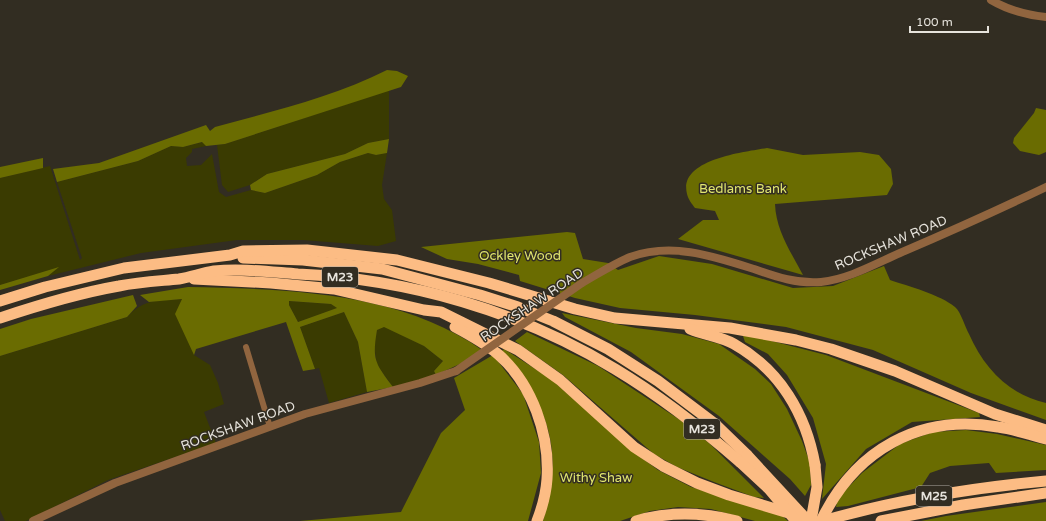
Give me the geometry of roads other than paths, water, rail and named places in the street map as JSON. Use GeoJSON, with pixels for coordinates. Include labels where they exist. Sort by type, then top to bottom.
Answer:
{"type":"FeatureCollection","features":[{"type":"Feature","properties":{"kind":"highway"},"geometry":{"type":"LineString","coordinates":[[230,255],[243,251],[307,250],[397,260],[489,283],[582,311],[615,318],[730,328],[783,337],[831,349],[895,371],[995,414],[1046,430]]}},
{"type":"Feature","properties":{"kind":"highway","name":"M23"},"geometry":{"type":"LineString","coordinates":[[0,301],[46,287],[124,268],[230,255],[244,258],[303,260],[382,269],[480,295],[518,307],[553,321],[608,349],[658,382],[708,420],[744,458],[811,521]]}},
{"type":"Feature","properties":{"kind":"highway","name":"M23"},"geometry":{"type":"LineString","coordinates":[[0,318],[52,301],[120,286],[181,278],[215,271],[319,275],[385,283],[447,297],[510,317],[568,343],[615,369],[744,458],[796,521]]}},
{"type":"Feature","properties":{"kind":"highway"},"geometry":{"type":"LineString","coordinates":[[181,278],[271,283],[334,289],[424,310],[441,312],[518,350],[560,380],[634,446],[663,466],[697,483],[729,495],[811,521],[816,493],[815,465],[809,437],[798,410],[780,382],[767,368],[733,344],[678,324]]}},
{"type":"Feature","properties":{"kind":"highway"},"geometry":{"type":"LineString","coordinates":[[424,310],[481,341],[500,355],[527,391],[543,432],[547,455],[547,480],[543,505],[537,521]]}},
{"type":"Feature","properties":{"kind":"highway"},"geometry":{"type":"LineString","coordinates":[[822,521],[840,487],[854,471],[869,457],[887,445],[907,435],[932,427],[969,424],[999,427],[1046,439]]}},
{"type":"Feature","properties":{"kind":"highway","name":"M25"},"geometry":{"type":"LineString","coordinates":[[822,521],[917,499],[970,490],[1046,481]]}},
{"type":"Feature","properties":{"kind":"highway","name":"M25"},"geometry":{"type":"LineString","coordinates":[[881,521],[963,505],[1046,493]]}},
{"type":"Feature","properties":{"kind":"highway"},"geometry":{"type":"LineString","coordinates":[[636,521],[665,514],[682,513],[702,514],[737,521]]}},
{"type":"Feature","properties":{"kind":"street"},"geometry":{"type":"LineString","coordinates":[[991,0],[1001,6],[1028,15],[1046,17]]}},
{"type":"Feature","properties":{"kind":"street","name":"ROCKSHAW ROAD"},"geometry":{"type":"LineString","coordinates":[[33,521],[115,483],[305,414],[420,384],[456,371],[582,283],[630,257],[643,253],[668,250],[694,252],[720,258],[783,279],[806,282],[839,280],[988,215],[1046,187]]}},
{"type":"Feature","properties":{"kind":"street"},"geometry":{"type":"LineString","coordinates":[[246,347],[270,427]]}},
{"type":"Feature","properties":{"kind":"park label","name":"Bedlams Bank"},"geometry":{"type":"Point","coordinates":[743,189]}},
{"type":"Feature","properties":{"kind":"park label","name":"Ockley Wood"},"geometry":{"type":"Point","coordinates":[520,256]}},
{"type":"Feature","properties":{"kind":"park label","name":"Withy Shaw"},"geometry":{"type":"Point","coordinates":[596,478]}}]}
